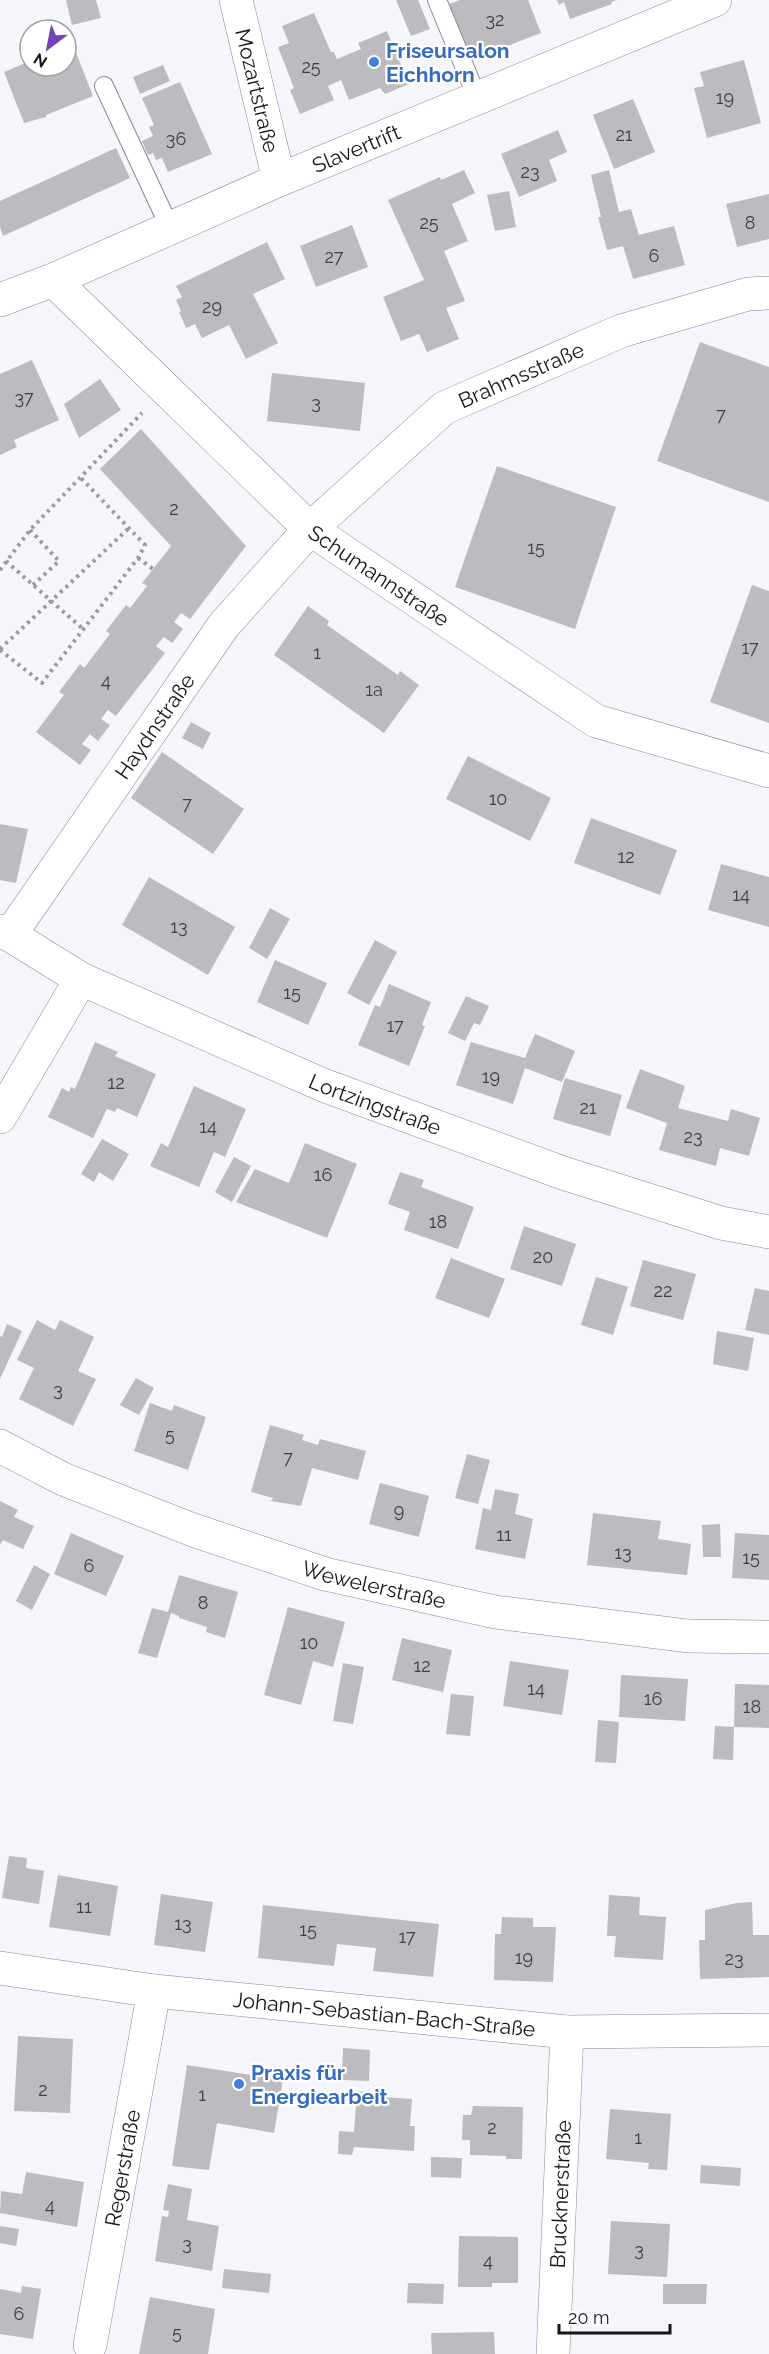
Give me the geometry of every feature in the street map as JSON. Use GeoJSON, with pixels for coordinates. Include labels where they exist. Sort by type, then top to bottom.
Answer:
{"type":"FeatureCollection","features":[{"type":"Feature","properties":{"kind":"street","name":"Mozartstraße"},"geometry":{"type":"LineString","coordinates":[[236,0],[279,180]]}},
{"type":"Feature","properties":{"kind":"street","name":"Slavertrift"},"geometry":{"type":"LineString","coordinates":[[0,300],[53,280],[279,180],[715,0]]}},
{"type":"Feature","properties":{"kind":"street","name":"Schumannstraße"},"geometry":{"type":"LineString","coordinates":[[53,280],[310,529],[596,721],[769,771]]}},
{"type":"Feature","properties":{"kind":"street","name":"Brahmsstraße"},"geometry":{"type":"LineString","coordinates":[[310,529],[444,408],[621,331],[748,294],[769,293]]}},
{"type":"Feature","properties":{"kind":"street","name":"Haydnstraße"},"geometry":{"type":"LineString","coordinates":[[5,933],[224,625],[310,529]]}},
{"type":"Feature","properties":{"kind":"street","name":"Lortzingstraße"},"geometry":{"type":"LineString","coordinates":[[5,933],[81,979],[345,1093],[563,1173],[722,1223],[769,1232]]}},
{"type":"Feature","properties":{"kind":"street"},"geometry":{"type":"LineString","coordinates":[[0,1117],[81,979]]}},
{"type":"Feature","properties":{"kind":"street","name":"Wewelerstraße"},"geometry":{"type":"LineString","coordinates":[[0,1446],[63,1479],[193,1530],[325,1574],[495,1612],[688,1635],[769,1637]]}},
{"type":"Feature","properties":{"kind":"street","name":"Johann-Sebastian-Bach-Straße"},"geometry":{"type":"LineString","coordinates":[[0,1968],[154,1991],[567,2032],[769,2030]]}},
{"type":"Feature","properties":{"kind":"street","name":"Regerstraße"},"geometry":{"type":"LineString","coordinates":[[89,2350],[154,1991]]}},
{"type":"Feature","properties":{"kind":"street","name":"Brucknerstraße"},"geometry":{"type":"LineString","coordinates":[[553,2354],[567,2032]]}},
{"type":"Feature","properties":{"kind":"lane"},"geometry":{"type":"LineString","coordinates":[[437,0],[477,97]]}},
{"type":"Feature","properties":{"kind":"lane"},"geometry":{"type":"LineString","coordinates":[[104,87],[170,228]]}},
{"type":"Feature","properties":{"kind":"path"},"geometry":{"type":"LineString","coordinates":[[0,570],[30,530],[79,476],[165,389]]}},
{"type":"Feature","properties":{"kind":"path"},"geometry":{"type":"LineString","coordinates":[[79,476],[129,528],[145,545],[138,558],[42,683],[0,650],[129,528]]}},
{"type":"Feature","properties":{"kind":"path"},"geometry":{"type":"LineString","coordinates":[[30,530],[59,561],[33,585]]}},
{"type":"Feature","properties":{"kind":"path"},"geometry":{"type":"LineString","coordinates":[[138,558],[153,569]]}},
{"type":"Feature","properties":{"kind":"path"},"geometry":{"type":"LineString","coordinates":[[6,561],[83,629]]}},
{"type":"Feature","properties":{"kind":"building"},"geometry":{"type":"Polygon","coordinates":[[[66,0],[96,0],[101,18],[78,24],[78,18],[70,18],[66,0]]]}},
{"type":"Feature","properties":{"kind":"building"},"geometry":{"type":"Polygon","coordinates":[[[396,0],[418,0],[430,29],[411,36],[396,0]]]}},
{"type":"Feature","properties":{"kind":"building"},"geometry":{"type":"Polygon","coordinates":[[[460,0],[528,0],[541,33],[471,60],[449,4],[460,0]]]}},
{"type":"Feature","properties":{"kind":"building"},"geometry":{"type":"Polygon","coordinates":[[[557,0],[617,0],[611,2],[612,4],[570,19],[564,2],[559,5],[557,0]]]}},
{"type":"Feature","properties":{"kind":"building"},"geometry":{"type":"Polygon","coordinates":[[[314,13],[331,52],[334,52],[337,59],[361,49],[358,43],[387,31],[409,84],[385,94],[380,88],[349,100],[341,80],[328,86],[334,100],[300,114],[290,90],[294,88],[278,47],[289,43],[282,26],[314,13]]]}},
{"type":"Feature","properties":{"kind":"building"},"geometry":{"type":"Polygon","coordinates":[[[78,58],[93,96],[46,115],[46,117],[24,123],[4,72],[18,66],[18,78],[78,78],[78,58]]]}},
{"type":"Feature","properties":{"kind":"building"},"geometry":{"type":"Polygon","coordinates":[[[744,60],[761,123],[707,138],[694,88],[704,86],[700,72],[744,60]]]}},
{"type":"Feature","properties":{"kind":"building"},"geometry":{"type":"Polygon","coordinates":[[[163,65],[170,81],[140,94],[133,77],[163,65]]]}},
{"type":"Feature","properties":{"kind":"building"},"geometry":{"type":"Polygon","coordinates":[[[180,82],[212,154],[168,172],[162,158],[156,160],[153,153],[148,155],[142,141],[153,136],[149,127],[154,125],[142,98],[180,82]]]}},
{"type":"Feature","properties":{"kind":"building"},"geometry":{"type":"Polygon","coordinates":[[[633,99],[655,152],[614,169],[593,115],[633,99]]]}},
{"type":"Feature","properties":{"kind":"building"},"geometry":{"type":"Polygon","coordinates":[[[558,130],[567,152],[549,160],[557,181],[519,197],[501,154],[558,130]]]}},
{"type":"Feature","properties":{"kind":"building"},"geometry":{"type":"Polygon","coordinates":[[[116,148],[130,178],[3,236],[0,227],[0,201],[116,148]]]}},
{"type":"Feature","properties":{"kind":"building"},"geometry":{"type":"Polygon","coordinates":[[[464,170],[475,193],[452,204],[468,241],[444,251],[465,301],[446,308],[459,339],[427,352],[419,334],[401,341],[383,297],[424,280],[388,200],[440,177],[441,180],[464,170]]]}},
{"type":"Feature","properties":{"kind":"building"},"geometry":{"type":"Polygon","coordinates":[[[609,170],[619,212],[631,209],[639,235],[674,226],[685,265],[633,279],[623,246],[607,250],[598,217],[601,217],[591,175],[609,170]]]}},
{"type":"Feature","properties":{"kind":"building"},"geometry":{"type":"Polygon","coordinates":[[[509,191],[516,227],[495,231],[487,195],[509,191]]]}},
{"type":"Feature","properties":{"kind":"building"},"geometry":{"type":"Polygon","coordinates":[[[769,194],[769,239],[737,247],[726,204],[769,194]]]}},
{"type":"Feature","properties":{"kind":"building"},"geometry":{"type":"Polygon","coordinates":[[[352,225],[368,267],[316,287],[300,246],[352,225]]]}},
{"type":"Feature","properties":{"kind":"building"},"geometry":{"type":"Polygon","coordinates":[[[267,242],[285,279],[253,294],[278,343],[246,359],[229,325],[202,338],[195,324],[186,328],[176,300],[182,297],[176,286],[267,242]]]}},
{"type":"Feature","properties":{"kind":"building"},"geometry":{"type":"Polygon","coordinates":[[[700,342],[769,367],[769,502],[657,461],[700,342]]]}},
{"type":"Feature","properties":{"kind":"building"},"geometry":{"type":"Polygon","coordinates":[[[32,360],[59,420],[14,440],[17,447],[0,455],[0,374],[32,360]]]}},
{"type":"Feature","properties":{"kind":"building"},"geometry":{"type":"Polygon","coordinates":[[[272,373],[365,383],[360,431],[267,421],[272,373]]]}},
{"type":"Feature","properties":{"kind":"building"},"geometry":{"type":"Polygon","coordinates":[[[100,379],[121,410],[79,438],[64,404],[100,379]]]}},
{"type":"Feature","properties":{"kind":"building"},"geometry":{"type":"Polygon","coordinates":[[[141,429],[246,546],[190,619],[181,613],[174,622],[183,629],[172,643],[164,637],[156,646],[165,653],[116,716],[108,710],[101,719],[110,725],[98,741],[90,734],[82,744],[91,750],[80,765],[36,732],[64,695],[59,692],[80,664],[84,668],[110,634],[106,631],[126,605],[130,608],[147,586],[142,583],[171,546],[100,469],[141,429]]]}},
{"type":"Feature","properties":{"kind":"building"},"geometry":{"type":"Polygon","coordinates":[[[497,466],[616,507],[575,629],[455,587],[497,466]]]}},
{"type":"Feature","properties":{"kind":"building"},"geometry":{"type":"Polygon","coordinates":[[[752,585],[769,591],[769,723],[710,702],[752,585]]]}},
{"type":"Feature","properties":{"kind":"building"},"geometry":{"type":"Polygon","coordinates":[[[308,606],[329,621],[327,625],[398,675],[400,671],[419,685],[384,733],[274,655],[308,606]]]}},
{"type":"Feature","properties":{"kind":"building"},"geometry":{"type":"Polygon","coordinates":[[[191,722],[211,733],[203,749],[182,738],[191,722]]]}},
{"type":"Feature","properties":{"kind":"building"},"geometry":{"type":"Polygon","coordinates":[[[162,752],[244,809],[213,854],[131,798],[162,752]]]}},
{"type":"Feature","properties":{"kind":"building"},"geometry":{"type":"Polygon","coordinates":[[[468,756],[551,798],[530,841],[446,799],[468,756]]]}},
{"type":"Feature","properties":{"kind":"building"},"geometry":{"type":"Polygon","coordinates":[[[591,818],[677,850],[660,895],[574,863],[591,818]]]}},
{"type":"Feature","properties":{"kind":"building"},"geometry":{"type":"Polygon","coordinates":[[[0,824],[28,829],[16,883],[0,880],[0,824]]]}},
{"type":"Feature","properties":{"kind":"building"},"geometry":{"type":"Polygon","coordinates":[[[721,864],[769,877],[769,927],[708,910],[721,864]]]}},
{"type":"Feature","properties":{"kind":"building"},"geometry":{"type":"Polygon","coordinates":[[[149,877],[235,927],[208,975],[122,925],[149,877]]]}},
{"type":"Feature","properties":{"kind":"building"},"geometry":{"type":"Polygon","coordinates":[[[270,908],[290,919],[267,959],[249,948],[270,908]]]}},
{"type":"Feature","properties":{"kind":"building"},"geometry":{"type":"Polygon","coordinates":[[[375,940],[397,952],[369,1005],[347,993],[375,940]]]}},
{"type":"Feature","properties":{"kind":"building"},"geometry":{"type":"Polygon","coordinates":[[[275,960],[327,983],[308,1025],[257,1002],[275,960]]]}},
{"type":"Feature","properties":{"kind":"building"},"geometry":{"type":"Polygon","coordinates":[[[389,984],[431,1002],[422,1025],[425,1026],[409,1066],[358,1045],[375,1005],[380,1007],[389,984]]]}},
{"type":"Feature","properties":{"kind":"building"},"geometry":{"type":"Polygon","coordinates":[[[466,996],[489,1006],[480,1025],[474,1023],[465,1041],[448,1033],[466,996]]]}},
{"type":"Feature","properties":{"kind":"building"},"geometry":{"type":"Polygon","coordinates":[[[535,1034],[575,1051],[562,1082],[525,1068],[513,1104],[456,1085],[471,1042],[525,1058],[535,1034]]]}},
{"type":"Feature","properties":{"kind":"building"},"geometry":{"type":"Polygon","coordinates":[[[95,1042],[118,1052],[115,1056],[156,1074],[137,1117],[117,1108],[115,1112],[107,1109],[93,1138],[48,1117],[62,1088],[69,1092],[71,1087],[75,1089],[95,1042]]]}},
{"type":"Feature","properties":{"kind":"building"},"geometry":{"type":"Polygon","coordinates":[[[640,1069],[685,1086],[678,1108],[728,1121],[731,1109],[760,1118],[749,1156],[720,1148],[716,1166],[659,1150],[667,1123],[626,1108],[640,1069]]]}},
{"type":"Feature","properties":{"kind":"building"},"geometry":{"type":"Polygon","coordinates":[[[565,1078],[622,1095],[610,1136],[553,1119],[565,1078]]]}},
{"type":"Feature","properties":{"kind":"building"},"geometry":{"type":"Polygon","coordinates":[[[194,1086],[246,1109],[225,1157],[214,1152],[199,1187],[150,1166],[161,1143],[168,1147],[194,1086]]]}},
{"type":"Feature","properties":{"kind":"building"},"geometry":{"type":"Polygon","coordinates":[[[102,1139],[129,1154],[113,1181],[99,1172],[94,1182],[81,1174],[102,1139]]]}},
{"type":"Feature","properties":{"kind":"building"},"geometry":{"type":"Polygon","coordinates":[[[305,1143],[357,1164],[327,1238],[236,1202],[255,1169],[289,1183],[305,1143]]]}},
{"type":"Feature","properties":{"kind":"building"},"geometry":{"type":"Polygon","coordinates":[[[234,1157],[251,1166],[232,1202],[215,1192],[234,1157]]]}},
{"type":"Feature","properties":{"kind":"building"},"geometry":{"type":"Polygon","coordinates":[[[400,1172],[424,1180],[421,1187],[474,1207],[458,1249],[404,1230],[410,1212],[388,1204],[400,1172]]]}},
{"type":"Feature","properties":{"kind":"building"},"geometry":{"type":"Polygon","coordinates":[[[524,1226],[576,1244],[562,1286],[510,1269],[524,1226]]]}},
{"type":"Feature","properties":{"kind":"building"},"geometry":{"type":"Polygon","coordinates":[[[451,1258],[505,1279],[489,1318],[435,1298],[451,1258]]]}},
{"type":"Feature","properties":{"kind":"building"},"geometry":{"type":"Polygon","coordinates":[[[643,1260],[696,1274],[683,1320],[630,1306],[643,1260]]]}},
{"type":"Feature","properties":{"kind":"building"},"geometry":{"type":"Polygon","coordinates":[[[596,1277],[628,1287],[613,1335],[581,1325],[596,1277]]]}},
{"type":"Feature","properties":{"kind":"building"},"geometry":{"type":"Polygon","coordinates":[[[755,1288],[769,1291],[769,1335],[745,1330],[755,1288]]]}},
{"type":"Feature","properties":{"kind":"building"},"geometry":{"type":"Polygon","coordinates":[[[37,1320],[55,1330],[60,1320],[94,1337],[78,1371],[96,1379],[73,1426],[19,1399],[34,1368],[17,1360],[37,1320]]]}},
{"type":"Feature","properties":{"kind":"building"},"geometry":{"type":"Polygon","coordinates":[[[7,1324],[22,1331],[0,1379],[0,1336],[2,1337],[7,1324]]]}},
{"type":"Feature","properties":{"kind":"building"},"geometry":{"type":"Polygon","coordinates":[[[717,1331],[754,1338],[748,1371],[713,1364],[717,1331]]]}},
{"type":"Feature","properties":{"kind":"building"},"geometry":{"type":"Polygon","coordinates":[[[136,1378],[154,1388],[139,1415],[120,1405],[136,1378]]]}},
{"type":"Feature","properties":{"kind":"building"},"geometry":{"type":"Polygon","coordinates":[[[150,1403],[172,1411],[174,1405],[206,1417],[188,1470],[134,1451],[150,1403]]]}},
{"type":"Feature","properties":{"kind":"building"},"geometry":{"type":"Polygon","coordinates":[[[270,1425],[304,1435],[302,1440],[318,1445],[320,1439],[366,1451],[358,1480],[312,1468],[301,1506],[271,1501],[273,1498],[251,1492],[270,1425]]]}},
{"type":"Feature","properties":{"kind":"building"},"geometry":{"type":"Polygon","coordinates":[[[467,1454],[490,1460],[478,1504],[455,1498],[467,1454]]]}},
{"type":"Feature","properties":{"kind":"building"},"geometry":{"type":"Polygon","coordinates":[[[380,1483],[429,1496],[419,1537],[369,1524],[380,1483]]]}},
{"type":"Feature","properties":{"kind":"building"},"geometry":{"type":"Polygon","coordinates":[[[495,1489],[519,1494],[515,1514],[533,1519],[525,1559],[475,1549],[483,1508],[491,1510],[495,1489]]]}},
{"type":"Feature","properties":{"kind":"building"},"geometry":{"type":"Polygon","coordinates":[[[0,1501],[18,1510],[14,1517],[34,1526],[23,1549],[3,1540],[0,1545],[0,1501]]]}},
{"type":"Feature","properties":{"kind":"building"},"geometry":{"type":"Polygon","coordinates":[[[593,1513],[661,1521],[658,1539],[691,1544],[687,1575],[587,1565],[593,1513]]]}},
{"type":"Feature","properties":{"kind":"building"},"geometry":{"type":"Polygon","coordinates":[[[720,1524],[721,1557],[703,1557],[702,1525],[720,1524]]]}},
{"type":"Feature","properties":{"kind":"building"},"geometry":{"type":"Polygon","coordinates":[[[71,1533],[124,1556],[106,1596],[54,1574],[71,1533]]]}},
{"type":"Feature","properties":{"kind":"building"},"geometry":{"type":"Polygon","coordinates":[[[735,1533],[769,1535],[769,1580],[732,1578],[735,1533]]]}},
{"type":"Feature","properties":{"kind":"building"},"geometry":{"type":"Polygon","coordinates":[[[34,1565],[50,1574],[32,1610],[16,1601],[34,1565]]]}},
{"type":"Feature","properties":{"kind":"building"},"geometry":{"type":"Polygon","coordinates":[[[179,1575],[238,1592],[225,1638],[206,1632],[207,1627],[171,1613],[157,1658],[138,1653],[152,1608],[168,1612],[179,1575]]]}},
{"type":"Feature","properties":{"kind":"building"},"geometry":{"type":"Polygon","coordinates":[[[288,1607],[345,1622],[333,1667],[313,1661],[301,1705],[264,1695],[288,1607]]]}},
{"type":"Feature","properties":{"kind":"building"},"geometry":{"type":"Polygon","coordinates":[[[402,1638],[452,1650],[443,1692],[392,1680],[402,1638]]]}},
{"type":"Feature","properties":{"kind":"building"},"geometry":{"type":"Polygon","coordinates":[[[510,1661],[569,1670],[562,1715],[503,1706],[510,1661]]]}},
{"type":"Feature","properties":{"kind":"building"},"geometry":{"type":"Polygon","coordinates":[[[343,1663],[364,1667],[353,1724],[333,1721],[343,1663]]]}},
{"type":"Feature","properties":{"kind":"building"},"geometry":{"type":"Polygon","coordinates":[[[621,1675],[688,1679],[685,1721],[619,1717],[621,1675]]]}},
{"type":"Feature","properties":{"kind":"building"},"geometry":{"type":"Polygon","coordinates":[[[735,1684],[769,1685],[769,1728],[734,1727],[735,1684]]]}},
{"type":"Feature","properties":{"kind":"building"},"geometry":{"type":"Polygon","coordinates":[[[451,1694],[474,1696],[470,1736],[446,1734],[451,1694]]]}},
{"type":"Feature","properties":{"kind":"building"},"geometry":{"type":"Polygon","coordinates":[[[598,1720],[619,1722],[616,1763],[595,1762],[598,1720]]]}},
{"type":"Feature","properties":{"kind":"building"},"geometry":{"type":"Polygon","coordinates":[[[715,1726],[734,1727],[733,1760],[713,1759],[715,1726]]]}},
{"type":"Feature","properties":{"kind":"building"},"geometry":{"type":"Polygon","coordinates":[[[9,1856],[27,1858],[26,1868],[44,1871],[39,1904],[2,1898],[9,1856]]]}},
{"type":"Feature","properties":{"kind":"building"},"geometry":{"type":"Polygon","coordinates":[[[58,1875],[118,1886],[110,1936],[49,1927],[58,1875]]]}},
{"type":"Feature","properties":{"kind":"building"},"geometry":{"type":"Polygon","coordinates":[[[161,1894],[213,1902],[205,1952],[154,1945],[161,1894]]]}},
{"type":"Feature","properties":{"kind":"building"},"geometry":{"type":"Polygon","coordinates":[[[609,1895],[640,1897],[639,1915],[666,1917],[663,1960],[614,1957],[616,1936],[607,1936],[609,1895]]]}},
{"type":"Feature","properties":{"kind":"building"},"geometry":{"type":"Polygon","coordinates":[[[752,1902],[753,1935],[769,1935],[769,1977],[700,1979],[699,1940],[705,1940],[705,1910],[752,1902]]]}},
{"type":"Feature","properties":{"kind":"building"},"geometry":{"type":"Polygon","coordinates":[[[263,1905],[439,1924],[433,1977],[373,1971],[376,1948],[337,1944],[334,1966],[258,1958],[263,1905]]]}},
{"type":"Feature","properties":{"kind":"building"},"geometry":{"type":"Polygon","coordinates":[[[502,1917],[533,1918],[533,1927],[556,1927],[553,1982],[494,1980],[495,1934],[501,1934],[502,1917]]]}},
{"type":"Feature","properties":{"kind":"building"},"geometry":{"type":"Polygon","coordinates":[[[18,2036],[73,2039],[70,2113],[14,2111],[18,2036]]]}},
{"type":"Feature","properties":{"kind":"building"},"geometry":{"type":"Polygon","coordinates":[[[343,2048],[370,2050],[369,2081],[342,2080],[343,2048]]]}},
{"type":"Feature","properties":{"kind":"building"},"geometry":{"type":"Polygon","coordinates":[[[187,2065],[283,2080],[274,2133],[217,2123],[209,2170],[172,2166],[187,2065]]]}},
{"type":"Feature","properties":{"kind":"building"},"geometry":{"type":"Polygon","coordinates":[[[357,2091],[383,2094],[383,2097],[412,2099],[410,2126],[415,2126],[414,2151],[354,2147],[352,2155],[338,2154],[339,2131],[354,2132],[357,2091]]]}},
{"type":"Feature","properties":{"kind":"building"},"geometry":{"type":"Polygon","coordinates":[[[473,2106],[523,2107],[522,2159],[470,2155],[470,2140],[462,2140],[463,2115],[471,2115],[473,2106]]]}},
{"type":"Feature","properties":{"kind":"building"},"geometry":{"type":"Polygon","coordinates":[[[610,2109],[671,2114],[667,2170],[648,2169],[649,2163],[606,2159],[610,2109]]]}},
{"type":"Feature","properties":{"kind":"building"},"geometry":{"type":"Polygon","coordinates":[[[431,2157],[462,2158],[461,2178],[431,2177],[431,2157]]]}},
{"type":"Feature","properties":{"kind":"building"},"geometry":{"type":"Polygon","coordinates":[[[701,2165],[741,2168],[740,2186],[700,2183],[701,2165]]]}},
{"type":"Feature","properties":{"kind":"building"},"geometry":{"type":"Polygon","coordinates":[[[26,2172],[84,2182],[77,2227],[0,2213],[1,2191],[22,2194],[26,2172]]]}},
{"type":"Feature","properties":{"kind":"building"},"geometry":{"type":"Polygon","coordinates":[[[168,2184],[192,2189],[187,2220],[219,2226],[212,2271],[155,2261],[162,2216],[168,2217],[169,2211],[163,2210],[168,2184]]]}},
{"type":"Feature","properties":{"kind":"building"},"geometry":{"type":"Polygon","coordinates":[[[611,2221],[670,2224],[667,2277],[608,2274],[611,2221]]]}},
{"type":"Feature","properties":{"kind":"building"},"geometry":{"type":"Polygon","coordinates":[[[0,2226],[19,2229],[16,2246],[0,2243],[0,2226]]]}},
{"type":"Feature","properties":{"kind":"building"},"geometry":{"type":"Polygon","coordinates":[[[459,2236],[518,2237],[518,2283],[492,2283],[492,2287],[458,2287],[459,2236]]]}},
{"type":"Feature","properties":{"kind":"building"},"geometry":{"type":"Polygon","coordinates":[[[224,2269],[271,2274],[269,2293],[222,2288],[224,2269]]]}},
{"type":"Feature","properties":{"kind":"building"},"geometry":{"type":"Polygon","coordinates":[[[408,2283],[444,2284],[443,2304],[407,2303],[408,2283]]]}},
{"type":"Feature","properties":{"kind":"building"},"geometry":{"type":"Polygon","coordinates":[[[663,2284],[707,2284],[706,2304],[663,2304],[663,2284]]]}},
{"type":"Feature","properties":{"kind":"building"},"geometry":{"type":"Polygon","coordinates":[[[22,2286],[41,2289],[33,2339],[0,2334],[0,2289],[21,2293],[22,2286]]]}},
{"type":"Feature","properties":{"kind":"building"},"geometry":{"type":"Polygon","coordinates":[[[150,2297],[215,2309],[208,2354],[139,2354],[150,2297]]]}},
{"type":"Feature","properties":{"kind":"building"},"geometry":{"type":"Polygon","coordinates":[[[494,2332],[495,2354],[432,2354],[431,2333],[494,2332]]]}},
{"type":"Feature","properties":{"kind":"place","name":"Friseursalon Eichhorn"},"geometry":{"type":"Point","coordinates":[374,62]}},
{"type":"Feature","properties":{"kind":"place","name":"Praxis für Energiearbeit"},"geometry":{"type":"Point","coordinates":[239,2084]}}]}
